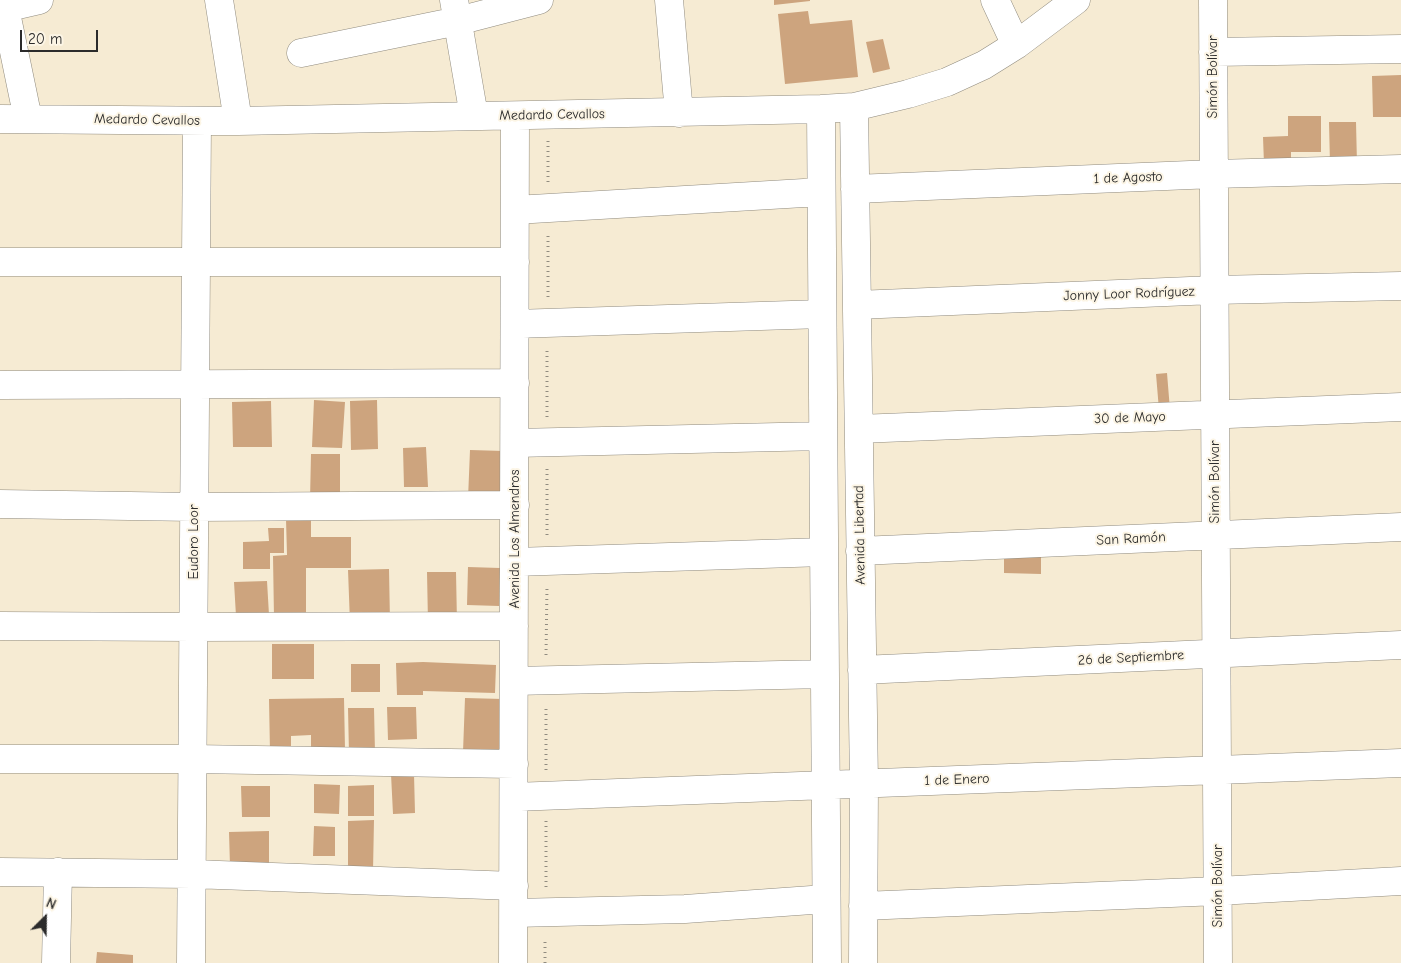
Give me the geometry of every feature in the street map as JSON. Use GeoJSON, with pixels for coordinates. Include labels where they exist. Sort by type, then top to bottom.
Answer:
{"type":"FeatureCollection","features":[{"type":"Feature","properties":{"kind":"street"},"geometry":{"type":"LineString","coordinates":[[28,119],[2,5],[39,0]]}},
{"type":"Feature","properties":{"kind":"street"},"geometry":{"type":"LineString","coordinates":[[219,0],[238,122]]}},
{"type":"Feature","properties":{"kind":"street"},"geometry":{"type":"LineString","coordinates":[[301,53],[456,10],[538,0]]}},
{"type":"Feature","properties":{"kind":"street"},"geometry":{"type":"LineString","coordinates":[[670,0],[679,112]]}},
{"type":"Feature","properties":{"kind":"street"},"geometry":{"type":"LineString","coordinates":[[995,0],[1016,45]]}},
{"type":"Feature","properties":{"kind":"street","name":"Medardo Cevallos"},"geometry":{"type":"LineString","coordinates":[[0,120],[238,122],[854,107],[947,82],[984,65],[1016,45],[1076,0]]}},
{"type":"Feature","properties":{"kind":"street","name":"Simón Bolívar"},"geometry":{"type":"LineString","coordinates":[[1213,0],[1218,963]]}},
{"type":"Feature","properties":{"kind":"street"},"geometry":{"type":"LineString","coordinates":[[456,10],[474,116]]}},
{"type":"Feature","properties":{"kind":"street"},"geometry":{"type":"LineString","coordinates":[[1213,52],[1401,49]]}},
{"type":"Feature","properties":{"kind":"street","name":"Avenida Libertad"},"geometry":{"type":"LineString","coordinates":[[854,107],[864,784],[863,963]]}},
{"type":"Feature","properties":{"kind":"street"},"geometry":{"type":"LineString","coordinates":[[821,109],[827,963]]}},
{"type":"Feature","properties":{"kind":"street","name":"Avenida Los Almendros"},"geometry":{"type":"LineString","coordinates":[[513,963],[515,116]]}},
{"type":"Feature","properties":{"kind":"street","name":"Eudoro Loor"},"geometry":{"type":"LineString","coordinates":[[191,963],[197,121]]}},
{"type":"Feature","properties":{"kind":"street","name":"1 de Agosto"},"geometry":{"type":"LineString","coordinates":[[855,189],[1214,174],[1401,169]]}},
{"type":"Feature","properties":{"kind":"street"},"geometry":{"type":"LineString","coordinates":[[515,210],[821,192]]}},
{"type":"Feature","properties":{"kind":"street"},"geometry":{"type":"LineString","coordinates":[[0,262],[515,262]]}},
{"type":"Feature","properties":{"kind":"street","name":"Jonny Loor Rodríguez"},"geometry":{"type":"LineString","coordinates":[[857,305],[1214,290],[1401,286]]}},
{"type":"Feature","properties":{"kind":"street"},"geometry":{"type":"LineString","coordinates":[[515,324],[822,314]]}},
{"type":"Feature","properties":{"kind":"street"},"geometry":{"type":"LineString","coordinates":[[0,385],[515,383]]}},
{"type":"Feature","properties":{"kind":"street","name":"30 de Mayo"},"geometry":{"type":"LineString","coordinates":[[859,430],[1401,407]]}},
{"type":"Feature","properties":{"kind":"street"},"geometry":{"type":"LineString","coordinates":[[515,443],[823,436]]}},
{"type":"Feature","properties":{"kind":"street"},"geometry":{"type":"LineString","coordinates":[[0,504],[194,507],[515,505]]}},
{"type":"Feature","properties":{"kind":"street","name":"San Ramón"},"geometry":{"type":"LineString","coordinates":[[860,551],[1401,527]]}},
{"type":"Feature","properties":{"kind":"street"},"geometry":{"type":"LineString","coordinates":[[515,562],[824,552]]}},
{"type":"Feature","properties":{"kind":"street"},"geometry":{"type":"LineString","coordinates":[[0,626],[514,626]]}},
{"type":"Feature","properties":{"kind":"street","name":"26 de Septiembre"},"geometry":{"type":"LineString","coordinates":[[862,670],[1401,645]]}},
{"type":"Feature","properties":{"kind":"street"},"geometry":{"type":"LineString","coordinates":[[514,681],[825,674]]}},
{"type":"Feature","properties":{"kind":"street"},"geometry":{"type":"LineString","coordinates":[[0,759],[192,759],[514,764]]}},
{"type":"Feature","properties":{"kind":"street","name":"1 de Enero"},"geometry":{"type":"LineString","coordinates":[[514,797],[1401,762]]}},
{"type":"Feature","properties":{"kind":"street"},"geometry":{"type":"LineString","coordinates":[[0,872],[192,874],[514,886]]}},
{"type":"Feature","properties":{"kind":"street"},"geometry":{"type":"LineString","coordinates":[[56,963],[58,872]]}},
{"type":"Feature","properties":{"kind":"street"},"geometry":{"type":"LineString","coordinates":[[863,906],[1401,881]]}},
{"type":"Feature","properties":{"kind":"street"},"geometry":{"type":"LineString","coordinates":[[514,913],[685,909],[826,899]]}},
{"type":"Feature","properties":{"kind":"building"},"geometry":{"type":"Polygon","coordinates":[[[774,0],[810,0],[810,1],[774,5],[774,0]]]}},
{"type":"Feature","properties":{"kind":"building"},"geometry":{"type":"Polygon","coordinates":[[[808,11],[810,24],[852,20],[858,77],[785,84],[778,14],[808,11]]]}},
{"type":"Feature","properties":{"kind":"building"},"geometry":{"type":"Polygon","coordinates":[[[883,39],[890,69],[873,73],[866,42],[883,39]]]}},
{"type":"Feature","properties":{"kind":"building"},"geometry":{"type":"Polygon","coordinates":[[[1401,75],[1401,117],[1373,117],[1372,76],[1401,75]]]}},
{"type":"Feature","properties":{"kind":"building"},"geometry":{"type":"Polygon","coordinates":[[[1288,116],[1321,116],[1321,152],[1291,152],[1291,164],[1264,164],[1263,137],[1288,136],[1288,116]]]}},
{"type":"Feature","properties":{"kind":"building"},"geometry":{"type":"Polygon","coordinates":[[[1329,122],[1356,122],[1357,164],[1330,164],[1329,122]]]}},
{"type":"Feature","properties":{"kind":"building"},"geometry":{"type":"Polygon","coordinates":[[[1167,373],[1170,410],[1159,410],[1156,374],[1167,373]]]}},
{"type":"Feature","properties":{"kind":"building"},"geometry":{"type":"Polygon","coordinates":[[[314,400],[345,402],[342,448],[312,447],[314,400]]]}},
{"type":"Feature","properties":{"kind":"building"},"geometry":{"type":"Polygon","coordinates":[[[377,400],[378,449],[351,450],[350,401],[377,400]]]}},
{"type":"Feature","properties":{"kind":"building"},"geometry":{"type":"Polygon","coordinates":[[[271,401],[272,447],[233,447],[232,402],[271,401]]]}},
{"type":"Feature","properties":{"kind":"building"},"geometry":{"type":"Polygon","coordinates":[[[426,447],[428,487],[404,487],[403,448],[426,447]]]}},
{"type":"Feature","properties":{"kind":"building"},"geometry":{"type":"Polygon","coordinates":[[[470,450],[504,451],[503,501],[468,499],[470,450]]]}},
{"type":"Feature","properties":{"kind":"building"},"geometry":{"type":"Polygon","coordinates":[[[311,454],[340,454],[340,500],[310,500],[311,454]]]}},
{"type":"Feature","properties":{"kind":"building"},"geometry":{"type":"Polygon","coordinates":[[[286,519],[311,519],[311,537],[351,537],[351,568],[306,568],[306,618],[274,618],[273,556],[287,555],[286,519]]]}},
{"type":"Feature","properties":{"kind":"building"},"geometry":{"type":"Polygon","coordinates":[[[268,528],[284,528],[284,553],[270,553],[270,569],[243,569],[243,542],[269,541],[268,528]]]}},
{"type":"Feature","properties":{"kind":"building"},"geometry":{"type":"Polygon","coordinates":[[[1004,556],[1041,557],[1041,574],[1004,573],[1004,556]]]}},
{"type":"Feature","properties":{"kind":"building"},"geometry":{"type":"Polygon","coordinates":[[[468,567],[500,568],[499,606],[467,605],[468,567]]]}},
{"type":"Feature","properties":{"kind":"building"},"geometry":{"type":"Polygon","coordinates":[[[389,569],[390,622],[350,623],[348,570],[389,569]]]}},
{"type":"Feature","properties":{"kind":"building"},"geometry":{"type":"Polygon","coordinates":[[[427,572],[456,572],[457,623],[428,623],[427,572]]]}},
{"type":"Feature","properties":{"kind":"building"},"geometry":{"type":"Polygon","coordinates":[[[267,581],[269,615],[236,616],[234,582],[267,581]]]}},
{"type":"Feature","properties":{"kind":"building"},"geometry":{"type":"Polygon","coordinates":[[[272,644],[314,644],[314,679],[272,679],[272,644]]]}},
{"type":"Feature","properties":{"kind":"building"},"geometry":{"type":"Polygon","coordinates":[[[423,662],[496,665],[495,693],[423,691],[423,695],[397,695],[396,663],[423,662]]]}},
{"type":"Feature","properties":{"kind":"building"},"geometry":{"type":"Polygon","coordinates":[[[351,664],[380,664],[380,692],[351,692],[351,664]]]}},
{"type":"Feature","properties":{"kind":"building"},"geometry":{"type":"Polygon","coordinates":[[[344,698],[345,750],[311,751],[311,735],[291,736],[291,752],[270,752],[269,699],[344,698]]]}},
{"type":"Feature","properties":{"kind":"building"},"geometry":{"type":"Polygon","coordinates":[[[465,698],[503,699],[501,754],[463,752],[465,698]]]}},
{"type":"Feature","properties":{"kind":"building"},"geometry":{"type":"Polygon","coordinates":[[[387,707],[416,707],[417,739],[388,740],[387,707]]]}},
{"type":"Feature","properties":{"kind":"building"},"geometry":{"type":"Polygon","coordinates":[[[348,708],[374,708],[375,753],[349,754],[348,708]]]}},
{"type":"Feature","properties":{"kind":"building"},"geometry":{"type":"Polygon","coordinates":[[[391,774],[414,774],[415,813],[393,814],[391,774]]]}},
{"type":"Feature","properties":{"kind":"building"},"geometry":{"type":"Polygon","coordinates":[[[314,784],[340,785],[339,814],[314,813],[314,784]]]}},
{"type":"Feature","properties":{"kind":"building"},"geometry":{"type":"Polygon","coordinates":[[[374,785],[374,816],[348,816],[348,786],[374,785]]]}},
{"type":"Feature","properties":{"kind":"building"},"geometry":{"type":"Polygon","coordinates":[[[241,786],[270,786],[270,817],[242,817],[241,786]]]}},
{"type":"Feature","properties":{"kind":"building"},"geometry":{"type":"Polygon","coordinates":[[[374,820],[373,871],[348,870],[348,821],[374,820]]]}},
{"type":"Feature","properties":{"kind":"building"},"geometry":{"type":"Polygon","coordinates":[[[314,826],[335,827],[335,856],[313,856],[314,826]]]}},
{"type":"Feature","properties":{"kind":"building"},"geometry":{"type":"Polygon","coordinates":[[[269,831],[269,867],[230,866],[229,832],[269,831]]]}},
{"type":"Feature","properties":{"kind":"building"},"geometry":{"type":"Polygon","coordinates":[[[97,952],[133,955],[133,963],[96,963],[97,952]]]}}]}
